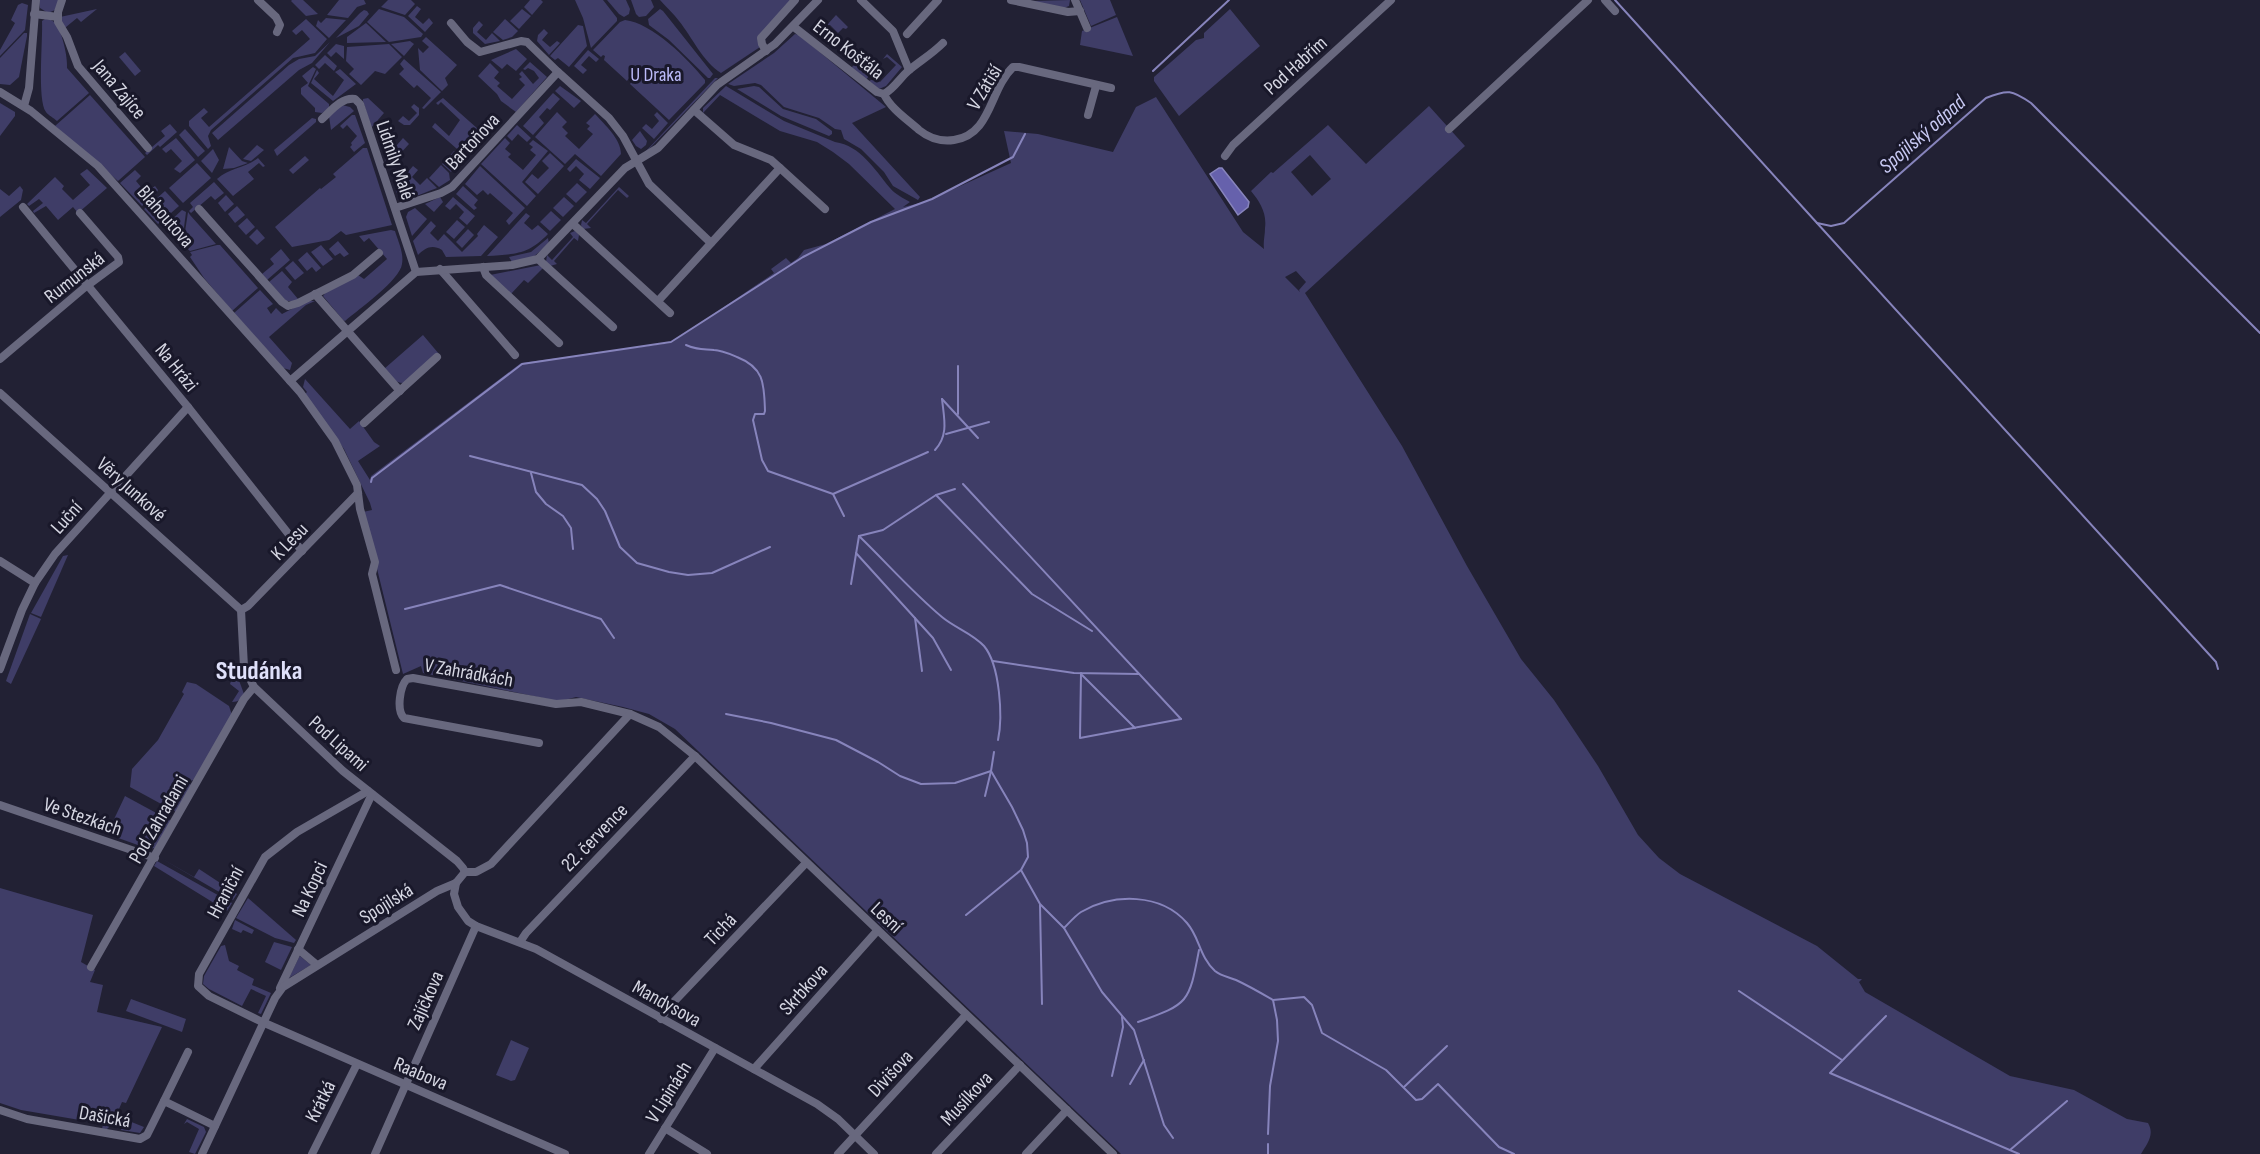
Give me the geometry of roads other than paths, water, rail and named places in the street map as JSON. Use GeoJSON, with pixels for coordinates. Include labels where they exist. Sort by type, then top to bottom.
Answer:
{"type":"FeatureCollection","features":[{"type":"Feature","properties":{"kind":"street"},"geometry":{"type":"LineString","coordinates":[[24,106],[29,88],[36,0]]}},
{"type":"Feature","properties":{"kind":"street"},"geometry":{"type":"LineString","coordinates":[[34,14],[58,17],[62,0]]}},
{"type":"Feature","properties":{"kind":"street"},"geometry":{"type":"LineString","coordinates":[[258,0],[278,19],[280,25],[277,32]]}},
{"type":"Feature","properties":{"kind":"street"},"geometry":{"type":"LineString","coordinates":[[766,51],[761,38],[795,0]]}},
{"type":"Feature","properties":{"kind":"street"},"geometry":{"type":"LineString","coordinates":[[290,381],[416,272],[521,264],[538,259],[625,168],[655,151],[726,77],[766,51],[794,27],[818,0]]}},
{"type":"Feature","properties":{"kind":"street","name":"Erno Košťála"},"geometry":{"type":"LineString","coordinates":[[861,0],[893,31],[909,70]]}},
{"type":"Feature","properties":{"kind":"street"},"geometry":{"type":"LineString","coordinates":[[1011,0],[1068,12],[1080,11]]}},
{"type":"Feature","properties":{"kind":"street"},"geometry":{"type":"LineString","coordinates":[[1075,0],[1087,28]]}},
{"type":"Feature","properties":{"kind":"street","name":"Pod Habřím"},"geometry":{"type":"LineString","coordinates":[[1225,156],[1233,144],[1391,0]]}},
{"type":"Feature","properties":{"kind":"street"},"geometry":{"type":"LineString","coordinates":[[1449,129],[1588,0]]}},
{"type":"Feature","properties":{"kind":"street"},"geometry":{"type":"LineString","coordinates":[[1605,0],[1615,11]]}},
{"type":"Feature","properties":{"kind":"street"},"geometry":{"type":"LineString","coordinates":[[907,34],[935,1]]}},
{"type":"Feature","properties":{"kind":"street","name":"Jana Zajíce"},"geometry":{"type":"LineString","coordinates":[[58,17],[59,25],[67,37],[78,66],[148,148]]}},
{"type":"Feature","properties":{"kind":"street"},"geometry":{"type":"LineString","coordinates":[[451,23],[467,42],[480,52],[521,41],[527,42],[609,118],[618,129],[649,184],[711,243]]}},
{"type":"Feature","properties":{"kind":"street","name":"Erno Košťála"},"geometry":{"type":"LineString","coordinates":[[794,27],[877,92],[884,94]]}},
{"type":"Feature","properties":{"kind":"street"},"geometry":{"type":"LineString","coordinates":[[884,94],[890,91],[909,70],[929,57],[943,44]]}},
{"type":"Feature","properties":{"kind":"street","name":"V Zátiší"},"geometry":{"type":"LineString","coordinates":[[884,94],[891,105],[924,134],[948,141],[965,137],[980,127],[1012,67],[1111,88]]}},
{"type":"Feature","properties":{"kind":"street","name":"Bartoňova"},"geometry":{"type":"LineString","coordinates":[[395,208],[441,193],[452,187],[558,72]]}},
{"type":"Feature","properties":{"kind":"street"},"geometry":{"type":"LineString","coordinates":[[1088,115],[1096,86]]}},
{"type":"Feature","properties":{"kind":"street","name":"Blahoutova"},"geometry":{"type":"LineString","coordinates":[[0,92],[24,106],[71,142],[106,174],[290,381]]}},
{"type":"Feature","properties":{"kind":"street","name":"Lidmily Malé"},"geometry":{"type":"LineString","coordinates":[[322,119],[345,100],[353,99],[359,102],[416,272]]}},
{"type":"Feature","properties":{"kind":"street"},"geometry":{"type":"LineString","coordinates":[[694,110],[734,145],[771,160],[825,209]]}},
{"type":"Feature","properties":{"kind":"street"},"geometry":{"type":"LineString","coordinates":[[658,302],[780,168]]}},
{"type":"Feature","properties":{"kind":"street","name":"Na Hrázi"},"geometry":{"type":"LineString","coordinates":[[23,207],[302,551]]}},
{"type":"Feature","properties":{"kind":"street"},"geometry":{"type":"LineString","coordinates":[[199,209],[284,304],[292,306],[357,273],[379,254]]}},
{"type":"Feature","properties":{"kind":"street","name":"Rumunská"},"geometry":{"type":"LineString","coordinates":[[0,359],[119,262],[120,259],[80,213]]}},
{"type":"Feature","properties":{"kind":"street"},"geometry":{"type":"LineString","coordinates":[[573,224],[670,313]]}},
{"type":"Feature","properties":{"kind":"street"},"geometry":{"type":"LineString","coordinates":[[538,259],[613,327]]}},
{"type":"Feature","properties":{"kind":"street"},"geometry":{"type":"LineString","coordinates":[[483,267],[486,275],[559,343]]}},
{"type":"Feature","properties":{"kind":"street"},"geometry":{"type":"LineString","coordinates":[[440,269],[515,355]]}},
{"type":"Feature","properties":{"kind":"street"},"geometry":{"type":"LineString","coordinates":[[315,294],[400,391]]}},
{"type":"Feature","properties":{"kind":"street"},"geometry":{"type":"LineString","coordinates":[[364,423],[437,357]]}},
{"type":"Feature","properties":{"kind":"street","name":"V Zahrádkách"},"geometry":{"type":"LineString","coordinates":[[290,381],[312,407],[339,448],[352,473],[375,562],[372,572],[396,670]]}},
{"type":"Feature","properties":{"kind":"street","name":"Věry Junkové"},"geometry":{"type":"LineString","coordinates":[[0,393],[241,610]]}},
{"type":"Feature","properties":{"kind":"street","name":"Luční"},"geometry":{"type":"LineString","coordinates":[[0,669],[18,618],[35,583],[56,554],[188,408]]}},
{"type":"Feature","properties":{"kind":"street","name":"K Lesu"},"geometry":{"type":"LineString","coordinates":[[241,610],[248,606],[358,493]]}},
{"type":"Feature","properties":{"kind":"street"},"geometry":{"type":"LineString","coordinates":[[0,561],[35,583]]}},
{"type":"Feature","properties":{"kind":"street","name":"Pod Lipami"},"geometry":{"type":"LineString","coordinates":[[241,610],[244,667],[254,687],[343,771],[457,862],[465,872]]}},
{"type":"Feature","properties":{"kind":"street","name":"V Zahrádkách"},"geometry":{"type":"LineString","coordinates":[[539,743],[404,718],[400,710],[403,683],[407,679],[416,678],[556,705],[581,702],[630,714]]}},
{"type":"Feature","properties":{"kind":"street","name":"Pod Zahradami"},"geometry":{"type":"LineString","coordinates":[[91,967],[244,699],[254,687]]}},
{"type":"Feature","properties":{"kind":"street"},"geometry":{"type":"LineString","coordinates":[[465,872],[476,872],[491,864],[630,714]]}},
{"type":"Feature","properties":{"kind":"street","name":"Lesní"},"geometry":{"type":"LineString","coordinates":[[630,714],[659,727],[694,756],[1113,1154]]}},
{"type":"Feature","properties":{"kind":"street","name":"22. července"},"geometry":{"type":"LineString","coordinates":[[520,942],[694,756]]}},
{"type":"Feature","properties":{"kind":"street","name":"Hraniční"},"geometry":{"type":"LineString","coordinates":[[264,1023],[209,996],[198,986],[200,974],[256,869],[270,852],[298,832],[370,793]]}},
{"type":"Feature","properties":{"kind":"street","name":"Na Kopci"},"geometry":{"type":"LineString","coordinates":[[275,998],[370,793]]}},
{"type":"Feature","properties":{"kind":"street","name":"Ve Stezkách"},"geometry":{"type":"LineString","coordinates":[[0,805],[155,858]]}},
{"type":"Feature","properties":{"kind":"street","name":"Tichá"},"geometry":{"type":"LineString","coordinates":[[661,1019],[667,1009],[806,863]]}},
{"type":"Feature","properties":{"kind":"street","name":"Spojilská"},"geometry":{"type":"LineString","coordinates":[[202,1154],[275,998],[283,987],[437,891],[456,884],[465,872]]}},
{"type":"Feature","properties":{"kind":"street","name":"Mandysova"},"geometry":{"type":"LineString","coordinates":[[456,884],[454,894],[458,907],[468,921],[520,942],[817,1104],[874,1154]]}},
{"type":"Feature","properties":{"kind":"street","name":"Zajíčkova"},"geometry":{"type":"LineString","coordinates":[[375,1154],[476,926]]}},
{"type":"Feature","properties":{"kind":"street","name":"Skrbkova"},"geometry":{"type":"LineString","coordinates":[[754,1069],[877,931]]}},
{"type":"Feature","properties":{"kind":"street"},"geometry":{"type":"LineString","coordinates":[[298,949],[317,965]]}},
{"type":"Feature","properties":{"kind":"street","name":"Divišova"},"geometry":{"type":"LineString","coordinates":[[838,1154],[966,1015]]}},
{"type":"Feature","properties":{"kind":"street","name":"Raabova"},"geometry":{"type":"LineString","coordinates":[[264,1023],[565,1154]]}},
{"type":"Feature","properties":{"kind":"street","name":"V Lipinách"},"geometry":{"type":"LineString","coordinates":[[649,1154],[715,1048]]}},
{"type":"Feature","properties":{"kind":"street"},"geometry":{"type":"LineString","coordinates":[[188,1052],[164,1101],[215,1126]]}},
{"type":"Feature","properties":{"kind":"street","name":"Krátká"},"geometry":{"type":"LineString","coordinates":[[312,1154],[357,1064]]}},
{"type":"Feature","properties":{"kind":"street","name":"Musílkova"},"geometry":{"type":"LineString","coordinates":[[936,1154],[1020,1065]]}},
{"type":"Feature","properties":{"kind":"street","name":"Dašická"},"geometry":{"type":"LineString","coordinates":[[0,1110],[27,1119],[143,1138],[147,1135],[164,1101]]}},
{"type":"Feature","properties":{"kind":"street"},"geometry":{"type":"LineString","coordinates":[[1026,1154],[1067,1110]]}},
{"type":"Feature","properties":{"kind":"street"},"geometry":{"type":"LineString","coordinates":[[665,1128],[707,1154]]}},
{"type":"Feature","properties":{"kind":"waterway"},"geometry":{"type":"LineString","coordinates":[[1153,71],[1229,0]]}},
{"type":"Feature","properties":{"kind":"waterway","name":"Spojilský odpad"},"geometry":{"type":"LineString","coordinates":[[1615,0],[1817,223],[1831,226],[1844,223],[1986,98],[2010,92],[2031,103],[2260,333]]}},
{"type":"Feature","properties":{"kind":"waterway"},"geometry":{"type":"LineString","coordinates":[[371,482],[372,478],[522,364],[671,342],[803,257],[871,222],[932,199],[1013,157],[1025,134]]}},
{"type":"Feature","properties":{"kind":"waterway"},"geometry":{"type":"LineString","coordinates":[[1817,223],[2216,662],[2218,669]]}},
{"type":"Feature","properties":{"kind":"waterway"},"geometry":{"type":"LineString","coordinates":[[686,345],[697,349],[726,352],[753,366],[763,385],[765,411],[764,414],[755,414],[753,420],[762,460],[768,471],[833,494],[844,516]]}},
{"type":"Feature","properties":{"kind":"waterway"},"geometry":{"type":"LineString","coordinates":[[958,366],[958,414]]}},
{"type":"Feature","properties":{"kind":"waterway"},"geometry":{"type":"LineString","coordinates":[[942,399],[978,438]]}},
{"type":"Feature","properties":{"kind":"waterway"},"geometry":{"type":"LineString","coordinates":[[935,450],[944,432],[942,399]]}},
{"type":"Feature","properties":{"kind":"waterway"},"geometry":{"type":"LineString","coordinates":[[946,434],[989,422]]}},
{"type":"Feature","properties":{"kind":"waterway"},"geometry":{"type":"LineString","coordinates":[[833,494],[928,452]]}},
{"type":"Feature","properties":{"kind":"waterway"},"geometry":{"type":"LineString","coordinates":[[470,456],[582,485],[597,499],[605,511],[620,547],[637,563],[688,575],[712,573],[770,547]]}},
{"type":"Feature","properties":{"kind":"waterway"},"geometry":{"type":"LineString","coordinates":[[531,473],[536,492],[546,504],[563,516],[571,528],[573,549]]}},
{"type":"Feature","properties":{"kind":"waterway"},"geometry":{"type":"LineString","coordinates":[[963,484],[1181,719]]}},
{"type":"Feature","properties":{"kind":"waterway"},"geometry":{"type":"LineString","coordinates":[[859,536],[883,530],[936,495],[955,489]]}},
{"type":"Feature","properties":{"kind":"waterway"},"geometry":{"type":"LineString","coordinates":[[936,495],[1032,594],[1092,631]]}},
{"type":"Feature","properties":{"kind":"waterway"},"geometry":{"type":"LineString","coordinates":[[859,536],[931,607],[984,646],[994,665],[997,678],[1000,718],[998,740]]}},
{"type":"Feature","properties":{"kind":"waterway"},"geometry":{"type":"LineString","coordinates":[[851,584],[859,536]]}},
{"type":"Feature","properties":{"kind":"waterway"},"geometry":{"type":"LineString","coordinates":[[856,553],[933,638],[951,670]]}},
{"type":"Feature","properties":{"kind":"waterway"},"geometry":{"type":"LineString","coordinates":[[405,609],[500,585],[601,619],[614,638]]}},
{"type":"Feature","properties":{"kind":"waterway"},"geometry":{"type":"LineString","coordinates":[[915,618],[922,671]]}},
{"type":"Feature","properties":{"kind":"waterway"},"geometry":{"type":"LineString","coordinates":[[993,661],[1074,673],[1139,674]]}},
{"type":"Feature","properties":{"kind":"waterway"},"geometry":{"type":"LineString","coordinates":[[1081,673],[1080,738],[1181,719]]}},
{"type":"Feature","properties":{"kind":"waterway"},"geometry":{"type":"LineString","coordinates":[[1082,675],[1135,728]]}},
{"type":"Feature","properties":{"kind":"waterway"},"geometry":{"type":"LineString","coordinates":[[726,714],[836,740],[900,776],[921,784],[955,783],[991,771]]}},
{"type":"Feature","properties":{"kind":"waterway"},"geometry":{"type":"LineString","coordinates":[[966,915],[1021,870],[1028,857],[1023,830],[991,771],[994,752]]}},
{"type":"Feature","properties":{"kind":"waterway"},"geometry":{"type":"LineString","coordinates":[[985,796],[991,771]]}},
{"type":"Feature","properties":{"kind":"waterway"},"geometry":{"type":"LineString","coordinates":[[1021,870],[1040,904],[1064,928],[1102,992],[1134,1030],[1164,1125],[1173,1138]]}},
{"type":"Feature","properties":{"kind":"waterway"},"geometry":{"type":"LineString","coordinates":[[1064,928],[1081,912],[1108,901],[1122,899],[1151,901],[1176,913],[1187,923],[1215,971],[1273,1000],[1278,1041],[1270,1086],[1268,1134]]}},
{"type":"Feature","properties":{"kind":"waterway"},"geometry":{"type":"LineString","coordinates":[[1040,905],[1042,1004]]}},
{"type":"Feature","properties":{"kind":"waterway"},"geometry":{"type":"LineString","coordinates":[[1138,1022],[1168,1011],[1184,999],[1189,991],[1199,950]]}},
{"type":"Feature","properties":{"kind":"waterway"},"geometry":{"type":"LineString","coordinates":[[1739,991],[1842,1060]]}},
{"type":"Feature","properties":{"kind":"waterway"},"geometry":{"type":"LineString","coordinates":[[1273,1000],[1304,997],[1312,1005],[1322,1033],[1386,1070],[1416,1100],[1422,1099],[1438,1084],[1499,1147],[1514,1154]]}},
{"type":"Feature","properties":{"kind":"waterway"},"geometry":{"type":"LineString","coordinates":[[1886,1016],[1830,1073],[2019,1154]]}},
{"type":"Feature","properties":{"kind":"waterway"},"geometry":{"type":"LineString","coordinates":[[1112,1076],[1123,1027],[1122,1017]]}},
{"type":"Feature","properties":{"kind":"waterway"},"geometry":{"type":"LineString","coordinates":[[1404,1087],[1447,1046]]}},
{"type":"Feature","properties":{"kind":"waterway"},"geometry":{"type":"LineString","coordinates":[[1130,1084],[1144,1060]]}},
{"type":"Feature","properties":{"kind":"waterway"},"geometry":{"type":"LineString","coordinates":[[2010,1150],[2067,1101]]}},
{"type":"Feature","properties":{"kind":"waterway"},"geometry":{"type":"LineString","coordinates":[[1268,1144],[1268,1154]]}},
{"type":"Feature","properties":{"kind":"district","name":"Studánka"},"geometry":{"type":"Point","coordinates":[259,670]}},
{"type":"Feature","properties":{"kind":"park label","name":"U Draka"},"geometry":{"type":"Point","coordinates":[656,74]}}]}
